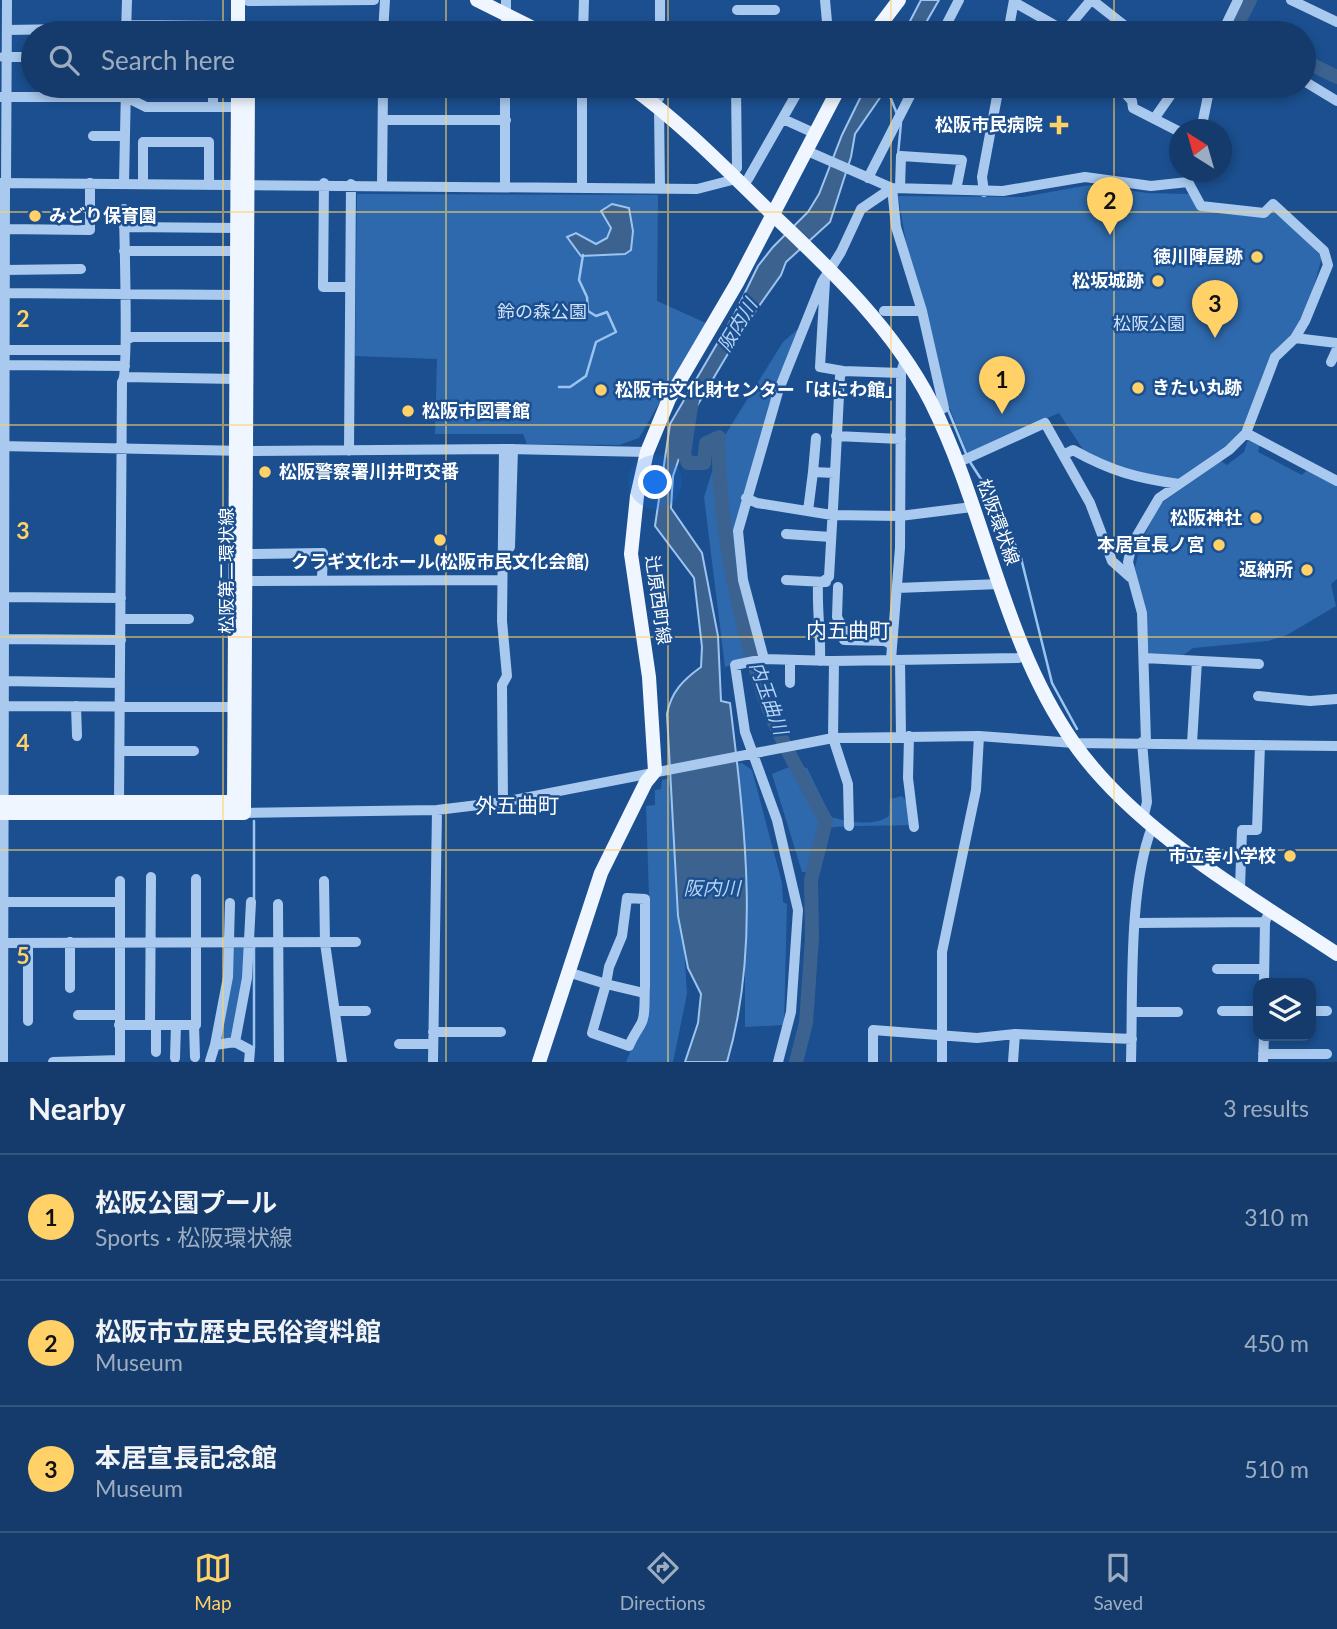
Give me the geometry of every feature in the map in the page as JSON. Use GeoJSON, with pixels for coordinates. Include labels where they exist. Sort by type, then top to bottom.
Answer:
{"type":"FeatureCollection","features":[{"type":"Feature","properties":{"kind":"main road"},"geometry":{"type":"LineString","coordinates":[[243,21],[245,0]]}},
{"type":"Feature","properties":{"kind":"main road"},"geometry":{"type":"LineString","coordinates":[[477,0],[506,7],[526,21]]}},
{"type":"Feature","properties":{"kind":"main road"},"geometry":{"type":"LineString","coordinates":[[888,7],[899,0]]}},
{"type":"Feature","properties":{"kind":"main road","name":"松阪第二環状線"},"geometry":{"type":"LineString","coordinates":[[237,98],[242,183],[236,707],[239,807]]}},
{"type":"Feature","properties":{"kind":"main road","name":"松阪第二環状線"},"geometry":{"type":"LineString","coordinates":[[239,807],[247,554],[236,379],[237,228],[247,98]]}},
{"type":"Feature","properties":{"kind":"main road","name":"松阪環状線"},"geometry":{"type":"LineString","coordinates":[[650,98],[740,175],[827,271],[849,287],[935,412],[957,463],[1026,655],[1039,685],[1074,743],[1117,795],[1147,823],[1240,888],[1268,916],[1337,954]]}},
{"type":"Feature","properties":{"kind":"main road","name":"辻原西町線"},"geometry":{"type":"LineString","coordinates":[[655,771],[649,677],[631,554],[637,496],[646,452],[668,398],[775,216],[833,98]]}},
{"type":"Feature","properties":{"kind":"main road"},"geometry":{"type":"LineString","coordinates":[[539,1062],[571,973],[600,873],[646,782],[655,771]]}},
{"type":"Feature","properties":{"kind":"main road"},"geometry":{"type":"LineString","coordinates":[[1,807],[119,803],[239,807]]}},
{"type":"Feature","properties":{"kind":"main road"},"geometry":{"type":"LineString","coordinates":[[1,807],[239,807]]}},
{"type":"Feature","properties":{"kind":"street"},"geometry":{"type":"LineString","coordinates":[[3,1062],[1,807],[2,706],[5,681],[2,662],[2,321],[5,229],[3,57],[7,30],[4,13],[7,0]]}},
{"type":"Feature","properties":{"kind":"street"},"geometry":{"type":"LineString","coordinates":[[127,0],[128,21]]}},
{"type":"Feature","properties":{"kind":"street"},"geometry":{"type":"LineString","coordinates":[[245,0],[374,0]]}},
{"type":"Feature","properties":{"kind":"street"},"geometry":{"type":"LineString","coordinates":[[384,21],[385,0]]}},
{"type":"Feature","properties":{"kind":"street"},"geometry":{"type":"LineString","coordinates":[[583,0],[583,21]]}},
{"type":"Feature","properties":{"kind":"street"},"geometry":{"type":"LineString","coordinates":[[660,0],[660,21]]}},
{"type":"Feature","properties":{"kind":"street"},"geometry":{"type":"LineString","coordinates":[[825,0],[827,21]]}},
{"type":"Feature","properties":{"kind":"street"},"geometry":{"type":"LineString","coordinates":[[948,21],[959,0]]}},
{"type":"Feature","properties":{"kind":"street"},"geometry":{"type":"LineString","coordinates":[[1076,21],[1091,0],[1115,21]]}},
{"type":"Feature","properties":{"kind":"street"},"geometry":{"type":"LineString","coordinates":[[1228,21],[1238,0]]}},
{"type":"Feature","properties":{"kind":"street"},"geometry":{"type":"LineString","coordinates":[[1291,0],[1337,22]]}},
{"type":"Feature","properties":{"kind":"street"},"geometry":{"type":"LineString","coordinates":[[1010,21],[1014,1],[1049,21]]}},
{"type":"Feature","properties":{"kind":"street"},"geometry":{"type":"LineString","coordinates":[[737,5],[776,5]]}},
{"type":"Feature","properties":{"kind":"street"},"geometry":{"type":"LineString","coordinates":[[7,30],[21,30]]}},
{"type":"Feature","properties":{"kind":"street"},"geometry":{"type":"LineString","coordinates":[[3,57],[21,57]]}},
{"type":"Feature","properties":{"kind":"street"},"geometry":{"type":"LineString","coordinates":[[1316,88],[1337,101]]}},
{"type":"Feature","properties":{"kind":"street"},"geometry":{"type":"LineString","coordinates":[[3,97],[21,96]]}},
{"type":"Feature","properties":{"kind":"street"},"geometry":{"type":"LineString","coordinates":[[124,183],[128,98]]}},
{"type":"Feature","properties":{"kind":"street"},"geometry":{"type":"LineString","coordinates":[[136,98],[146,107],[237,107]]}},
{"type":"Feature","properties":{"kind":"street"},"geometry":{"type":"LineString","coordinates":[[213,98],[213,106]]}},
{"type":"Feature","properties":{"kind":"street"},"geometry":{"type":"LineString","coordinates":[[382,185],[383,98]]}},
{"type":"Feature","properties":{"kind":"street"},"geometry":{"type":"LineString","coordinates":[[505,98],[505,186]]}},
{"type":"Feature","properties":{"kind":"street"},"geometry":{"type":"LineString","coordinates":[[582,98],[582,187]]}},
{"type":"Feature","properties":{"kind":"street"},"geometry":{"type":"LineString","coordinates":[[659,98],[660,187]]}},
{"type":"Feature","properties":{"kind":"street"},"geometry":{"type":"LineString","coordinates":[[737,98],[740,175]]}},
{"type":"Feature","properties":{"kind":"street"},"geometry":{"type":"LineString","coordinates":[[4,183],[707,187],[740,175],[783,119],[794,98]]}},
{"type":"Feature","properties":{"kind":"street"},"geometry":{"type":"LineString","coordinates":[[867,177],[908,98]]}},
{"type":"Feature","properties":{"kind":"street"},"geometry":{"type":"LineString","coordinates":[[984,192],[982,177],[997,98]]}},
{"type":"Feature","properties":{"kind":"street"},"geometry":{"type":"LineString","coordinates":[[1129,98],[1133,108],[1169,126]]}},
{"type":"Feature","properties":{"kind":"street"},"geometry":{"type":"LineString","coordinates":[[1154,119],[1169,98]]}},
{"type":"Feature","properties":{"kind":"street"},"geometry":{"type":"LineString","coordinates":[[1203,119],[1208,98]]}},
{"type":"Feature","properties":{"kind":"street"},"geometry":{"type":"LineString","coordinates":[[783,119],[814,133]]}},
{"type":"Feature","properties":{"kind":"street"},"geometry":{"type":"LineString","coordinates":[[383,120],[506,120]]}},
{"type":"Feature","properties":{"kind":"street"},"geometry":{"type":"LineString","coordinates":[[93,136],[125,136]]}},
{"type":"Feature","properties":{"kind":"street"},"geometry":{"type":"LineString","coordinates":[[143,183],[143,142],[209,142],[209,183]]}},
{"type":"Feature","properties":{"kind":"street"},"geometry":{"type":"LineString","coordinates":[[807,152],[896,188],[984,192],[1085,177],[1151,186],[1169,182]]}},
{"type":"Feature","properties":{"kind":"street"},"geometry":{"type":"LineString","coordinates":[[935,412],[944,408],[922,311],[896,228],[896,188],[901,156],[962,160],[956,190]]}},
{"type":"Feature","properties":{"kind":"street"},"geometry":{"type":"LineString","coordinates":[[1131,1062],[1136,923],[1147,802],[1142,613],[1130,577],[1129,552],[1139,529],[1159,498],[1229,450],[1246,433],[1275,357],[1295,338],[1333,267],[1324,251],[1273,204],[1264,212],[1201,206],[1192,182]]}},
{"type":"Feature","properties":{"kind":"street"},"geometry":{"type":"LineString","coordinates":[[5,229],[90,230],[90,183]]}},
{"type":"Feature","properties":{"kind":"street"},"geometry":{"type":"LineString","coordinates":[[324,183],[323,287],[350,287]]}},
{"type":"Feature","properties":{"kind":"street"},"geometry":{"type":"LineString","coordinates":[[349,451],[351,184]]}},
{"type":"Feature","properties":{"kind":"street"},"geometry":{"type":"LineString","coordinates":[[757,660],[738,549],[746,498],[778,392],[827,271],[861,209],[896,188]]}},
{"type":"Feature","properties":{"kind":"street"},"geometry":{"type":"LineString","coordinates":[[119,803],[121,382],[125,371],[124,209]]}},
{"type":"Feature","properties":{"kind":"street"},"geometry":{"type":"LineString","coordinates":[[124,228],[237,228]]}},
{"type":"Feature","properties":{"kind":"street"},"geometry":{"type":"LineString","coordinates":[[124,251],[237,251]]}},
{"type":"Feature","properties":{"kind":"street"},"geometry":{"type":"LineString","coordinates":[[4,270],[81,269]]}},
{"type":"Feature","properties":{"kind":"street"},"geometry":{"type":"LineString","coordinates":[[827,271],[820,367],[843,371],[903,366],[900,516],[892,645],[896,659],[914,827]]}},
{"type":"Feature","properties":{"kind":"street"},"geometry":{"type":"LineString","coordinates":[[4,293],[237,295]]}},
{"type":"Feature","properties":{"kind":"street"},"geometry":{"type":"LineString","coordinates":[[884,311],[922,311]]}},
{"type":"Feature","properties":{"kind":"street"},"geometry":{"type":"LineString","coordinates":[[3,350],[125,345],[132,337],[236,337]]}},
{"type":"Feature","properties":{"kind":"street"},"geometry":{"type":"LineString","coordinates":[[1295,338],[1337,343]]}},
{"type":"Feature","properties":{"kind":"street"},"geometry":{"type":"LineString","coordinates":[[1331,362],[1337,349]]}},
{"type":"Feature","properties":{"kind":"street"},"geometry":{"type":"LineString","coordinates":[[4,365],[236,379]]}},
{"type":"Feature","properties":{"kind":"street"},"geometry":{"type":"LineString","coordinates":[[820,661],[822,630],[816,617],[818,585],[826,583],[829,577],[840,376],[843,371]]}},
{"type":"Feature","properties":{"kind":"street"},"geometry":{"type":"LineString","coordinates":[[957,463],[1045,423],[1090,503],[1112,561],[1130,577]]}},
{"type":"Feature","properties":{"kind":"street"},"geometry":{"type":"LineString","coordinates":[[1246,433],[1337,481]]}},
{"type":"Feature","properties":{"kind":"street"},"geometry":{"type":"LineString","coordinates":[[836,436],[901,439]]}},
{"type":"Feature","properties":{"kind":"street"},"geometry":{"type":"LineString","coordinates":[[808,511],[816,438]]}},
{"type":"Feature","properties":{"kind":"street"},"geometry":{"type":"LineString","coordinates":[[3,446],[240,451],[508,449],[646,452]]}},
{"type":"Feature","properties":{"kind":"street"},"geometry":{"type":"LineString","coordinates":[[503,802],[502,685],[507,676],[503,644],[508,449]]}},
{"type":"Feature","properties":{"kind":"street"},"geometry":{"type":"LineString","coordinates":[[1063,455],[1073,450],[1097,464],[1131,477],[1179,484]]}},
{"type":"Feature","properties":{"kind":"street"},"geometry":{"type":"LineString","coordinates":[[813,472],[835,473]]}},
{"type":"Feature","properties":{"kind":"street"},"geometry":{"type":"LineString","coordinates":[[746,498],[757,503],[832,515],[900,516],[972,507]]}},
{"type":"Feature","properties":{"kind":"street"},"geometry":{"type":"LineString","coordinates":[[786,534],[831,537]]}},
{"type":"Feature","properties":{"kind":"street"},"geometry":{"type":"LineString","coordinates":[[247,554],[323,553],[322,579]]}},
{"type":"Feature","properties":{"kind":"street"},"geometry":{"type":"LineString","coordinates":[[247,581],[506,578]]}},
{"type":"Feature","properties":{"kind":"street"},"geometry":{"type":"LineString","coordinates":[[786,580],[826,583]]}},
{"type":"Feature","properties":{"kind":"street"},"geometry":{"type":"LineString","coordinates":[[897,587],[1000,584]]}},
{"type":"Feature","properties":{"kind":"street"},"geometry":{"type":"LineString","coordinates":[[838,587],[837,617],[844,630],[844,640],[838,659],[833,738],[848,784],[849,826]]}},
{"type":"Feature","properties":{"kind":"street"},"geometry":{"type":"LineString","coordinates":[[2,597],[121,598]]}},
{"type":"Feature","properties":{"kind":"street"},"geometry":{"type":"LineString","coordinates":[[121,619],[189,619]]}},
{"type":"Feature","properties":{"kind":"street"},"geometry":{"type":"LineString","coordinates":[[3,639],[121,640]]}},
{"type":"Feature","properties":{"kind":"street"},"geometry":{"type":"LineString","coordinates":[[844,640],[885,640],[892,645]]}},
{"type":"Feature","properties":{"kind":"street"},"geometry":{"type":"LineString","coordinates":[[778,1062],[791,1012],[798,910],[777,820],[742,720],[735,665],[757,660],[1018,658],[1026,655]]}},
{"type":"Feature","properties":{"kind":"street"},"geometry":{"type":"LineString","coordinates":[[1143,657],[1259,664]]}},
{"type":"Feature","properties":{"kind":"street"},"geometry":{"type":"LineString","coordinates":[[790,661],[790,683]]}},
{"type":"Feature","properties":{"kind":"street"},"geometry":{"type":"LineString","coordinates":[[1192,743],[1198,662]]}},
{"type":"Feature","properties":{"kind":"street"},"geometry":{"type":"LineString","coordinates":[[5,681],[120,683]]}},
{"type":"Feature","properties":{"kind":"street"},"geometry":{"type":"LineString","coordinates":[[1258,696],[1310,701],[1337,699]]}},
{"type":"Feature","properties":{"kind":"street"},"geometry":{"type":"LineString","coordinates":[[2,706],[236,707]]}},
{"type":"Feature","properties":{"kind":"street"},"geometry":{"type":"LineString","coordinates":[[76,706],[77,736]]}},
{"type":"Feature","properties":{"kind":"street"},"geometry":{"type":"LineString","coordinates":[[239,807],[437,810],[503,802],[833,738],[979,736],[1074,743],[1337,746]]}},
{"type":"Feature","properties":{"kind":"street"},"geometry":{"type":"LineString","coordinates":[[942,1062],[942,952],[976,790],[979,736]]}},
{"type":"Feature","properties":{"kind":"street"},"geometry":{"type":"LineString","coordinates":[[1240,888],[1242,830],[1257,830],[1259,745]]}},
{"type":"Feature","properties":{"kind":"street"},"geometry":{"type":"LineString","coordinates":[[121,751],[194,751]]}},
{"type":"Feature","properties":{"kind":"street"},"geometry":{"type":"LineString","coordinates":[[433,1062],[437,810]]}},
{"type":"Feature","properties":{"kind":"street"},"geometry":{"type":"LineString","coordinates":[[151,877],[153,1025],[156,1052]]}},
{"type":"Feature","properties":{"kind":"street"},"geometry":{"type":"LineString","coordinates":[[195,1057],[197,879]]}},
{"type":"Feature","properties":{"kind":"street"},"geometry":{"type":"LineString","coordinates":[[54,1062],[120,1060],[120,881]]}},
{"type":"Feature","properties":{"kind":"street"},"geometry":{"type":"LineString","coordinates":[[324,881],[325,943],[342,1062]]}},
{"type":"Feature","properties":{"kind":"street"},"geometry":{"type":"LineString","coordinates":[[627,898],[645,899],[643,1019],[629,1046],[592,1033],[606,984],[611,960],[622,936],[627,898]]}},
{"type":"Feature","properties":{"kind":"street"},"geometry":{"type":"LineString","coordinates":[[3,902],[120,902]]}},
{"type":"Feature","properties":{"kind":"street"},"geometry":{"type":"LineString","coordinates":[[234,1042],[253,942],[251,902]]}},
{"type":"Feature","properties":{"kind":"street"},"geometry":{"type":"LineString","coordinates":[[210,1060],[227,986],[230,903]]}},
{"type":"Feature","properties":{"kind":"street"},"geometry":{"type":"LineString","coordinates":[[278,904],[279,1062]]}},
{"type":"Feature","properties":{"kind":"street"},"geometry":{"type":"LineString","coordinates":[[1136,923],[1268,916],[1264,978]]}},
{"type":"Feature","properties":{"kind":"street"},"geometry":{"type":"LineString","coordinates":[[2,944],[356,942]]}},
{"type":"Feature","properties":{"kind":"street"},"geometry":{"type":"LineString","coordinates":[[28,943],[28,1021]]}},
{"type":"Feature","properties":{"kind":"street"},"geometry":{"type":"LineString","coordinates":[[70,943],[70,988]]}},
{"type":"Feature","properties":{"kind":"street"},"geometry":{"type":"LineString","coordinates":[[1217,969],[1264,969]]}},
{"type":"Feature","properties":{"kind":"street"},"geometry":{"type":"LineString","coordinates":[[571,973],[644,993]]}},
{"type":"Feature","properties":{"kind":"street"},"geometry":{"type":"LineString","coordinates":[[335,1011],[366,1011]]}},
{"type":"Feature","properties":{"kind":"street"},"geometry":{"type":"LineString","coordinates":[[1222,1011],[1253,1011]]}},
{"type":"Feature","properties":{"kind":"street"},"geometry":{"type":"LineString","coordinates":[[1316,1011],[1327,1011]]}},
{"type":"Feature","properties":{"kind":"street"},"geometry":{"type":"LineString","coordinates":[[1133,1012],[1178,1012]]}},
{"type":"Feature","properties":{"kind":"street"},"geometry":{"type":"LineString","coordinates":[[78,1015],[153,1025],[194,1025]]}},
{"type":"Feature","properties":{"kind":"street"},"geometry":{"type":"LineString","coordinates":[[175,1058],[176,1025]]}},
{"type":"Feature","properties":{"kind":"street"},"geometry":{"type":"LineString","coordinates":[[873,1062],[873,1030],[942,1036],[1001,1038],[1015,1034],[1132,1039]]}},
{"type":"Feature","properties":{"kind":"street"},"geometry":{"type":"LineString","coordinates":[[433,1032],[501,1032]]}},
{"type":"Feature","properties":{"kind":"street"},"geometry":{"type":"LineString","coordinates":[[1013,1062],[1015,1034]]}},
{"type":"Feature","properties":{"kind":"street"},"geometry":{"type":"LineString","coordinates":[[215,1045],[234,1042],[250,1050],[249,1062]]}},
{"type":"Feature","properties":{"kind":"street"},"geometry":{"type":"LineString","coordinates":[[399,1044],[433,1044]]}},
{"type":"Feature","properties":{"kind":"street"},"geometry":{"type":"LineString","coordinates":[[1264,1058],[1327,1055]]}},
{"type":"Feature","properties":{"kind":"green space","name":"松阪公園"},"geometry":{"type":"Polygon","coordinates":[[[1089,185],[1147,193],[1189,194],[1201,209],[1274,209],[1322,257],[1310,300],[1242,429],[1227,445],[1178,480],[1149,479],[1086,454],[1059,413],[968,454],[945,397],[907,248],[898,196],[1023,197],[1089,185]]]}},
{"type":"Feature","properties":{"kind":"green space","name":"鈴の森公園"},"geometry":{"type":"Polygon","coordinates":[[[357,194],[658,195],[657,301],[706,323],[639,438],[619,445],[527,444],[523,434],[435,434],[437,359],[355,356],[357,194]]]}},
{"type":"Feature","properties":{"kind":"green space"},"geometry":{"type":"Polygon","coordinates":[[[799,328],[736,530],[760,655],[725,667],[704,497],[722,440],[783,342],[799,328]]]}},
{"type":"Feature","properties":{"kind":"green space","name":"松阪神社"},"geometry":{"type":"Polygon","coordinates":[[[1248,439],[1260,444],[1258,452],[1302,475],[1307,470],[1337,486],[1337,579],[1331,584],[1336,606],[1287,635],[1268,641],[1193,648],[1182,656],[1149,655],[1135,567],[1142,540],[1160,504],[1221,461],[1227,465],[1244,452],[1248,439]]]}},
{"type":"Feature","properties":{"kind":"green space"},"geometry":{"type":"Polygon","coordinates":[[[795,753],[799,766],[807,768],[831,817],[853,822],[876,822],[889,816],[890,799],[902,796],[908,803],[911,825],[846,826],[817,830],[806,872],[802,872],[772,774],[789,767],[788,755],[795,753]]]}},
{"type":"Feature","properties":{"kind":"green space"},"geometry":{"type":"Polygon","coordinates":[[[742,763],[752,770],[782,883],[783,902],[787,904],[784,1025],[745,1027],[745,886],[735,764],[742,763]]]}},
{"type":"Feature","properties":{"kind":"green space"},"geometry":{"type":"Polygon","coordinates":[[[673,777],[687,994],[673,1062],[626,1062],[639,1031],[649,896],[646,806],[655,805],[655,790],[661,789],[662,780],[673,777]]]}},
{"type":"Feature","properties":{"kind":"green space"},"geometry":{"type":"Polygon","coordinates":[[[246,945],[242,988],[232,1038],[217,1039],[231,946],[246,945]]]}},
{"type":"Feature","properties":{"kind":"water"},"geometry":{"type":"Polygon","coordinates":[[[921,0],[939,0],[927,21],[910,21],[921,0]]]}},
{"type":"Feature","properties":{"kind":"water","name":"阪内川"},"geometry":{"type":"Polygon","coordinates":[[[860,98],[880,98],[855,134],[851,157],[830,222],[786,262],[781,275],[742,330],[697,406],[673,476],[671,508],[702,553],[718,636],[721,701],[730,703],[744,838],[747,929],[744,974],[727,1062],[685,1062],[698,1023],[701,994],[688,968],[678,916],[667,714],[671,699],[679,687],[701,667],[702,647],[694,578],[655,526],[670,424],[735,313],[758,266],[808,212],[819,194],[860,98]]]}},
{"type":"Feature","properties":{"kind":"water"},"geometry":{"type":"Polygon","coordinates":[[[612,204],[629,208],[633,231],[631,250],[625,254],[581,256],[567,237],[576,233],[596,244],[607,238],[611,228],[601,211],[612,204]]]}},
{"type":"Feature","properties":{"kind":"waterway"},"geometry":{"type":"LineString","coordinates":[[1239,21],[1250,0]]}},
{"type":"Feature","properties":{"kind":"waterway"},"geometry":{"type":"LineString","coordinates":[[1316,67],[1337,77]]}},
{"type":"Feature","properties":{"kind":"waterway"},"geometry":{"type":"LineString","coordinates":[[891,98],[897,114]]}},
{"type":"Feature","properties":{"kind":"waterway"},"geometry":{"type":"LineString","coordinates":[[898,155],[901,123]]}},
{"type":"Feature","properties":{"kind":"waterway"},"geometry":{"type":"LineString","coordinates":[[559,387],[570,387],[586,376],[596,342],[616,332],[607,312],[596,316],[588,311],[587,297],[579,280],[583,255]]}},
{"type":"Feature","properties":{"kind":"waterway","name":"内玉曲川"},"geometry":{"type":"LineString","coordinates":[[692,400],[684,454],[688,463],[704,463],[706,443],[719,437],[719,469],[726,535],[746,634],[764,696],[777,728],[826,821],[811,880],[812,938],[806,1023],[796,1062]]}},
{"type":"Feature","properties":{"kind":"waterway"},"geometry":{"type":"LineString","coordinates":[[948,410],[967,456]]}},
{"type":"Feature","properties":{"kind":"waterway"},"geometry":{"type":"LineString","coordinates":[[970,462],[999,507],[1021,558],[1052,683],[1077,729]]}},
{"type":"Feature","properties":{"kind":"waterway"},"geometry":{"type":"LineString","coordinates":[[254,821],[254,901]]}},
{"type":"Feature","properties":{"kind":"waterway"},"geometry":{"type":"LineString","coordinates":[[254,946],[254,1048]]}},
{"type":"Feature","properties":{"kind":"place","name":"松阪市民病院"},"geometry":{"type":"Point","coordinates":[1059,125]}},
{"type":"Feature","properties":{"kind":"place","name":"みどり保育園"},"geometry":{"type":"Point","coordinates":[35,216]}},
{"type":"Feature","properties":{"kind":"place","name":"松阪市立歴史民俗資料館"},"geometry":{"type":"Point","coordinates":[1110,235]}},
{"type":"Feature","properties":{"kind":"place","name":"徳川陣屋跡"},"geometry":{"type":"Point","coordinates":[1257,257]}},
{"type":"Feature","properties":{"kind":"place","name":"松坂城跡"},"geometry":{"type":"Point","coordinates":[1158,281]}},
{"type":"Feature","properties":{"kind":"place","name":"本居宣長記念館"},"geometry":{"type":"Point","coordinates":[1215,338]}},
{"type":"Feature","properties":{"kind":"place","name":"きたい丸跡"},"geometry":{"type":"Point","coordinates":[1138,388]}},
{"type":"Feature","properties":{"kind":"place","name":"松阪市文化財センター「はにわ館」"},"geometry":{"type":"Point","coordinates":[601,390]}},
{"type":"Feature","properties":{"kind":"place","name":"松阪市図書館"},"geometry":{"type":"Point","coordinates":[408,411]}},
{"type":"Feature","properties":{"kind":"place","name":"松阪公園プール"},"geometry":{"type":"Point","coordinates":[1002,414]}},
{"type":"Feature","properties":{"kind":"place","name":"松阪警察署川井町交番"},"geometry":{"type":"Point","coordinates":[265,472]}},
{"type":"Feature","properties":{"kind":"place","name":"松阪神社"},"geometry":{"type":"Point","coordinates":[1256,518]}},
{"type":"Feature","properties":{"kind":"place","name":"クラギ文化ホール(松阪市民文化会館)"},"geometry":{"type":"Point","coordinates":[440,540]}},
{"type":"Feature","properties":{"kind":"place","name":"本居宣長ノ宮"},"geometry":{"type":"Point","coordinates":[1219,545]}},
{"type":"Feature","properties":{"kind":"place","name":"返納所"},"geometry":{"type":"Point","coordinates":[1307,570]}},
{"type":"Feature","properties":{"kind":"place","name":"市立幸小学校"},"geometry":{"type":"Point","coordinates":[1290,856]}},
{"type":"Feature","properties":{"kind":"district","name":"内五曲町"},"geometry":{"type":"Point","coordinates":[848,631]}},
{"type":"Feature","properties":{"kind":"district","name":"外五曲町"},"geometry":{"type":"Point","coordinates":[517,806]}}]}
